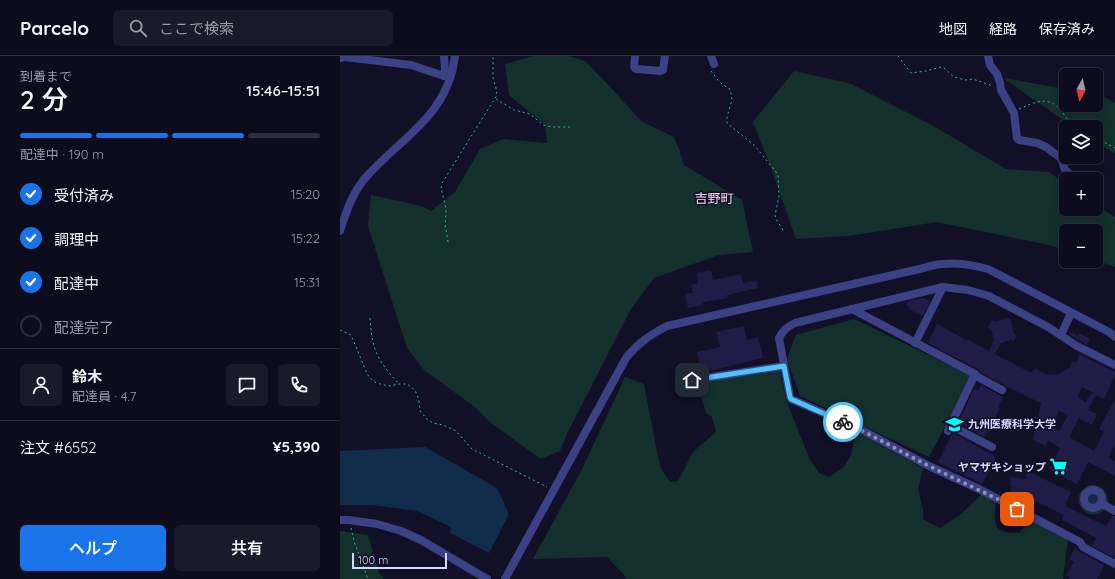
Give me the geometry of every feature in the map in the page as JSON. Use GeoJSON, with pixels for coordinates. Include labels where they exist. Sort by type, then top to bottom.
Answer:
{"type":"FeatureCollection","features":[{"type":"Feature","properties":{"kind":"street"},"geometry":{"type":"LineString","coordinates":[[444,56],[447,77]]}},
{"type":"Feature","properties":{"kind":"street"},"geometry":{"type":"LineString","coordinates":[[340,231],[350,203],[366,177],[429,116],[442,98],[447,77],[454,64],[455,56]]}},
{"type":"Feature","properties":{"kind":"street"},"geometry":{"type":"LineString","coordinates":[[635,56],[634,67],[636,69],[661,71],[663,70],[665,56]]}},
{"type":"Feature","properties":{"kind":"street"},"geometry":{"type":"LineString","coordinates":[[988,56],[990,65],[997,74],[1001,90],[1014,113],[1019,140],[1036,143],[1046,147],[1061,158],[1065,170],[1067,172]]}},
{"type":"Feature","properties":{"kind":"street"},"geometry":{"type":"LineString","coordinates":[[340,58],[345,57],[411,64],[447,77]]}},
{"type":"Feature","properties":{"kind":"street"},"geometry":{"type":"LineString","coordinates":[[505,579],[626,358],[635,347],[667,326],[943,264],[972,265],[988,269],[1109,332],[1115,337]]}},
{"type":"Feature","properties":{"kind":"street"},"geometry":{"type":"LineString","coordinates":[[915,343],[943,287]]}},
{"type":"Feature","properties":{"kind":"street"},"geometry":{"type":"LineString","coordinates":[[1115,365],[1077,346],[1048,327],[989,296],[968,290],[943,287],[795,323],[782,332],[779,338],[791,399],[856,428],[931,467],[979,489],[1080,542],[1082,547],[1115,564]]}},
{"type":"Feature","properties":{"kind":"street"},"geometry":{"type":"LineString","coordinates":[[852,309],[975,374],[1002,390]]}},
{"type":"Feature","properties":{"kind":"street"},"geometry":{"type":"LineString","coordinates":[[1061,335],[1071,313]]}},
{"type":"Feature","properties":{"kind":"street"},"geometry":{"type":"LineString","coordinates":[[692,380],[784,366]]}},
{"type":"Feature","properties":{"kind":"street"},"geometry":{"type":"LineString","coordinates":[[975,374],[949,428],[992,447]]}},
{"type":"Feature","properties":{"kind":"street"},"geometry":{"type":"LineString","coordinates":[[1101,504],[1115,511]]}},
{"type":"Feature","properties":{"kind":"street"},"geometry":{"type":"LineString","coordinates":[[340,520],[377,524],[401,531],[421,540],[487,579]]}},
{"type":"Feature","properties":{"kind":"path"},"geometry":{"type":"LineString","coordinates":[[448,242],[445,224],[446,208],[441,188],[442,183],[496,98],[497,92],[492,78],[492,56]]}},
{"type":"Feature","properties":{"kind":"path"},"geometry":{"type":"LineString","coordinates":[[898,56],[911,73],[941,67],[954,77],[965,80],[973,79],[1001,90]]}},
{"type":"Feature","properties":{"kind":"path"},"geometry":{"type":"LineString","coordinates":[[711,63],[711,72],[723,85],[729,88],[731,93],[732,100],[726,117],[727,123],[756,146],[778,176],[779,196],[775,214],[776,219],[783,230]]}},
{"type":"Feature","properties":{"kind":"path"},"geometry":{"type":"LineString","coordinates":[[496,98],[514,110],[530,114],[543,125],[552,127],[572,127]]}},
{"type":"Feature","properties":{"kind":"path"},"geometry":{"type":"LineString","coordinates":[[1014,113],[1034,103],[1047,101],[1054,104],[1061,110],[1069,120]]}},
{"type":"Feature","properties":{"kind":"path"},"geometry":{"type":"LineString","coordinates":[[1103,142],[1115,148]]}},
{"type":"Feature","properties":{"kind":"path"},"geometry":{"type":"LineString","coordinates":[[370,318],[373,345],[379,360],[399,384]]}},
{"type":"Feature","properties":{"kind":"path"},"geometry":{"type":"LineString","coordinates":[[340,330],[351,334],[369,377],[376,383],[389,386],[407,384],[415,390],[419,400],[420,411],[427,420],[433,424],[443,425],[456,431],[472,449],[553,491]]}},
{"type":"Feature","properties":{"kind":"path"},"geometry":{"type":"LineString","coordinates":[[349,520],[354,541],[368,579]]}},
{"type":"Feature","properties":{"kind":"green space"},"geometry":{"type":"Polygon","coordinates":[[[533,56],[568,56],[585,61],[641,121],[674,137],[684,165],[742,200],[753,252],[719,255],[654,278],[631,309],[567,434],[560,451],[541,459],[491,423],[476,408],[424,370],[407,348],[368,226],[371,195],[421,206],[431,211],[455,192],[480,149],[503,139],[547,143],[545,125],[509,95],[505,64],[533,56]]]}},
{"type":"Feature","properties":{"kind":"green space"},"geometry":{"type":"Polygon","coordinates":[[[794,71],[849,83],[930,124],[1006,169],[1049,172],[1059,179],[1059,216],[1103,216],[1103,209],[1115,217],[1115,267],[1103,263],[1103,224],[1059,224],[1059,248],[937,222],[849,236],[796,239],[753,122],[794,71]]]}},
{"type":"Feature","properties":{"kind":"green space"},"geometry":{"type":"Polygon","coordinates":[[[1003,78],[1059,88],[1059,112],[1103,112],[1103,96],[1115,103],[1115,154],[1103,146],[1103,120],[1063,120],[1003,78]]]}},
{"type":"Feature","properties":{"kind":"green space"},"geometry":{"type":"Polygon","coordinates":[[[854,319],[972,376],[929,457],[800,396],[787,359],[796,335],[854,319]]]}},
{"type":"Feature","properties":{"kind":"green space"},"geometry":{"type":"Polygon","coordinates":[[[780,371],[786,400],[810,460],[819,473],[829,477],[844,467],[851,455],[856,432],[923,468],[918,490],[923,510],[923,519],[940,528],[961,514],[982,494],[996,501],[995,520],[996,524],[1001,530],[1019,533],[1032,519],[1068,537],[1063,579],[626,579],[607,557],[533,559],[582,469],[625,377],[644,384],[660,467],[670,482],[678,481],[693,452],[716,432],[712,417],[706,413],[697,382],[780,371]]]}},
{"type":"Feature","properties":{"kind":"green space"},"geometry":{"type":"Polygon","coordinates":[[[1089,485],[1096,485],[1105,490],[1108,496],[1108,501],[1107,506],[1103,511],[1097,514],[1085,512],[1079,502],[1079,496],[1082,490],[1089,485]],[[1094,488],[1085,492],[1082,499],[1088,509],[1093,511],[1097,510],[1104,504],[1105,498],[1102,492],[1094,488]]]}},
{"type":"Feature","properties":{"kind":"green space"},"geometry":{"type":"Polygon","coordinates":[[[340,531],[368,535],[379,573],[384,579],[340,579],[340,531]]]}},
{"type":"Feature","properties":{"kind":"water"},"geometry":{"type":"Polygon","coordinates":[[[425,447],[497,488],[509,514],[489,553],[450,533],[451,527],[417,511],[372,505],[340,505],[340,451],[425,447]]]}},
{"type":"Feature","properties":{"kind":"water"},"geometry":{"type":"Polygon","coordinates":[[[1092,493],[1096,493],[1100,499],[1096,505],[1092,505],[1088,501],[1088,497],[1092,493]]]}},
{"type":"Feature","properties":{"kind":"building"},"geometry":{"type":"Polygon","coordinates":[[[711,270],[713,280],[741,274],[743,283],[757,280],[758,288],[727,295],[728,298],[703,302],[703,305],[688,308],[685,294],[693,293],[691,285],[698,283],[697,273],[711,270]]]}},
{"type":"Feature","properties":{"kind":"building"},"geometry":{"type":"Polygon","coordinates":[[[923,298],[930,301],[923,316],[908,309],[909,307],[906,305],[908,301],[923,298]]]}},
{"type":"Feature","properties":{"kind":"building"},"geometry":{"type":"Polygon","coordinates":[[[1005,317],[1012,320],[1011,322],[1014,334],[1017,335],[1014,341],[1011,340],[1001,343],[995,354],[1031,373],[1035,368],[1046,374],[1058,374],[1069,368],[1073,361],[1076,363],[1080,355],[1115,372],[1104,399],[1096,395],[1088,410],[1097,414],[1092,425],[1079,418],[1069,437],[1094,451],[1104,432],[1099,429],[1115,399],[1115,444],[1108,458],[1115,461],[1115,476],[1088,462],[1077,484],[1049,469],[1060,448],[1048,441],[1046,446],[1033,440],[1041,403],[1007,387],[981,373],[978,369],[928,343],[937,324],[989,351],[994,340],[991,329],[988,328],[992,320],[995,322],[1005,319],[1005,317]],[[1082,387],[1077,397],[1086,402],[1092,392],[1082,387]],[[1059,411],[1051,427],[1059,431],[1068,415],[1059,411]]]}},
{"type":"Feature","properties":{"kind":"building"},"geometry":{"type":"Polygon","coordinates":[[[744,326],[747,340],[758,337],[763,358],[702,373],[697,352],[720,347],[716,332],[744,326]]]}},
{"type":"Feature","properties":{"kind":"building"},"geometry":{"type":"Polygon","coordinates":[[[1071,332],[1078,336],[1079,333],[1090,339],[1087,345],[1069,334],[1071,332]]]}},
{"type":"Feature","properties":{"kind":"building"},"geometry":{"type":"Polygon","coordinates":[[[981,385],[1003,397],[998,407],[1000,408],[985,437],[958,423],[974,389],[978,391],[981,385]]]}},
{"type":"Feature","properties":{"kind":"building"},"geometry":{"type":"Polygon","coordinates":[[[953,433],[996,457],[982,484],[938,462],[953,433]]]}},
{"type":"Feature","properties":{"kind":"building"},"geometry":{"type":"Polygon","coordinates":[[[1027,471],[1071,492],[1065,506],[1106,526],[1112,516],[1115,516],[1115,558],[1092,546],[1096,538],[1062,520],[1064,515],[1021,494],[1020,499],[1010,494],[1012,487],[1010,486],[1011,477],[1026,479],[1027,471]]]}},
{"type":"Feature","properties":{"kind":"building"},"geometry":{"type":"Polygon","coordinates":[[[1005,512],[1014,516],[1009,526],[1000,522],[1005,512]]]}},
{"type":"Feature","properties":{"kind":"building"},"geometry":{"type":"Polygon","coordinates":[[[1074,549],[1104,565],[1097,579],[1069,579],[1070,577],[1066,575],[1074,562],[1069,559],[1074,549]]]}},
{"type":"Feature","properties":{"kind":"way so far"},"geometry":{"type":"LineString","coordinates":[[843,422],[1017,509]]}},
{"type":"Feature","properties":{"kind":"place","name":"九州医療科学大学"},"geometry":{"type":"Point","coordinates":[955,424]}},
{"type":"Feature","properties":{"kind":"place","name":"ヤマザキショップ"},"geometry":{"type":"Point","coordinates":[1059,467]}},
{"type":"Feature","properties":{"kind":"district","name":"吉野町"},"geometry":{"type":"Point","coordinates":[714,198]}},
{"type":"Feature","properties":{"kind":"route"},"geometry":{"type":"LineString","coordinates":[[692,380],[784,366],[791,399],[843,422]]}}]}
